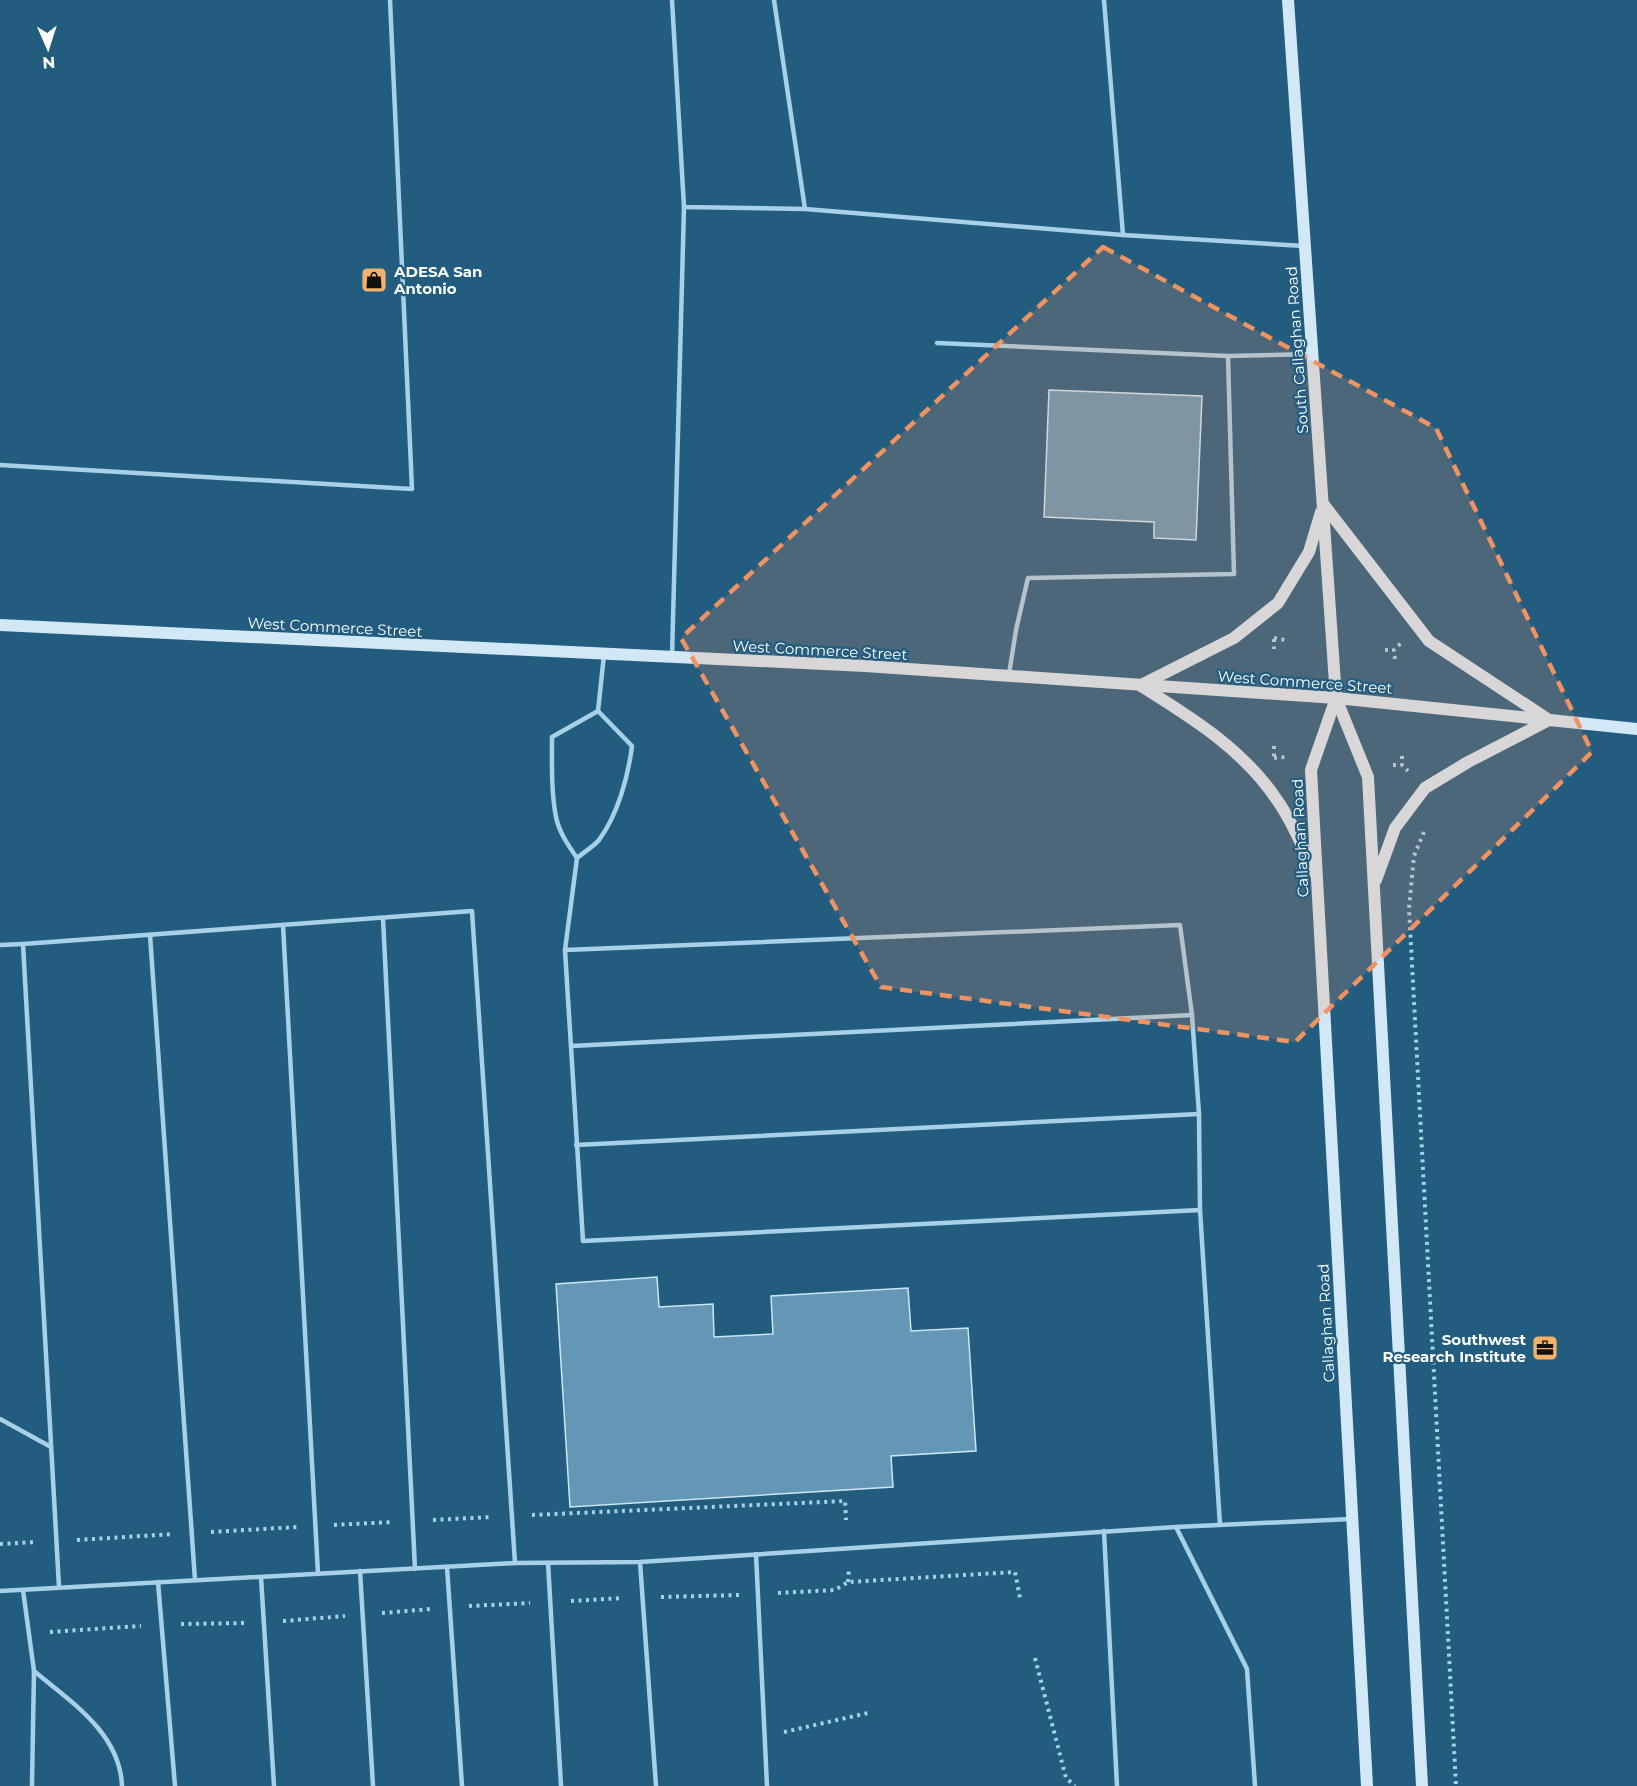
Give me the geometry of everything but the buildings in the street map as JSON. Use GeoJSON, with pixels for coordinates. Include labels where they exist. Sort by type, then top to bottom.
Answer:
{"type":"FeatureCollection","features":[{"type":"Feature","properties":{"kind":"main road","name":"South Callaghan Road"},"geometry":{"type":"LineString","coordinates":[[1288,0],[1336,698]]}},
{"type":"Feature","properties":{"kind":"main road"},"geometry":{"type":"LineString","coordinates":[[1140,686],[1234,638],[1278,603],[1309,552],[1323,504]]}},
{"type":"Feature","properties":{"kind":"main road"},"geometry":{"type":"LineString","coordinates":[[1323,504],[1429,641],[1549,720],[1468,762],[1425,788],[1395,828],[1374,887]]}},
{"type":"Feature","properties":{"kind":"main road","name":"West Commerce Street"},"geometry":{"type":"LineString","coordinates":[[0,624],[865,666],[1336,698],[1637,729]]}},
{"type":"Feature","properties":{"kind":"main road"},"geometry":{"type":"LineString","coordinates":[[1140,686],[1205,726],[1250,765],[1278,801],[1317,877]]}},
{"type":"Feature","properties":{"kind":"main road"},"geometry":{"type":"LineString","coordinates":[[1336,698],[1368,777],[1422,1786]]}},
{"type":"Feature","properties":{"kind":"main road","name":"Callaghan Road"},"geometry":{"type":"LineString","coordinates":[[1336,698],[1311,770],[1367,1786]]}},
{"type":"Feature","properties":{"kind":"lane"},"geometry":{"type":"LineString","coordinates":[[0,465],[412,489],[390,0]]}},
{"type":"Feature","properties":{"kind":"lane"},"geometry":{"type":"LineString","coordinates":[[672,0],[684,207],[672,657]]}},
{"type":"Feature","properties":{"kind":"lane"},"geometry":{"type":"LineString","coordinates":[[774,0],[805,209]]}},
{"type":"Feature","properties":{"kind":"lane"},"geometry":{"type":"LineString","coordinates":[[1104,0],[1123,235]]}},
{"type":"Feature","properties":{"kind":"lane"},"geometry":{"type":"LineString","coordinates":[[684,207],[805,209],[1123,235],[1305,246]]}},
{"type":"Feature","properties":{"kind":"lane"},"geometry":{"type":"LineString","coordinates":[[937,343],[1228,356],[1312,354]]}},
{"type":"Feature","properties":{"kind":"lane"},"geometry":{"type":"LineString","coordinates":[[1009,676],[1016,630],[1028,578],[1233,574],[1228,356]]}},
{"type":"Feature","properties":{"kind":"lane"},"geometry":{"type":"LineString","coordinates":[[598,711],[604,655]]}},
{"type":"Feature","properties":{"kind":"lane"},"geometry":{"type":"LineString","coordinates":[[598,711],[552,737],[556,817],[563,837],[577,858],[565,950],[583,1241],[1200,1210]]}},
{"type":"Feature","properties":{"kind":"lane"},"geometry":{"type":"LineString","coordinates":[[577,858],[598,841],[609,824],[620,797],[632,746],[598,711]]}},
{"type":"Feature","properties":{"kind":"lane"},"geometry":{"type":"LineString","coordinates":[[0,945],[472,911],[515,1563]]}},
{"type":"Feature","properties":{"kind":"lane"},"geometry":{"type":"LineString","coordinates":[[383,918],[415,1569]]}},
{"type":"Feature","properties":{"kind":"lane"},"geometry":{"type":"LineString","coordinates":[[283,925],[318,1574]]}},
{"type":"Feature","properties":{"kind":"lane"},"geometry":{"type":"LineString","coordinates":[[565,950],[1180,925],[1192,1015],[1199,1114],[1200,1210],[1220,1525]]}},
{"type":"Feature","properties":{"kind":"lane"},"geometry":{"type":"LineString","coordinates":[[150,935],[195,1580]]}},
{"type":"Feature","properties":{"kind":"lane"},"geometry":{"type":"LineString","coordinates":[[23,944],[59,1587]]}},
{"type":"Feature","properties":{"kind":"lane"},"geometry":{"type":"LineString","coordinates":[[571,1046],[1192,1015]]}},
{"type":"Feature","properties":{"kind":"lane"},"geometry":{"type":"LineString","coordinates":[[576,1145],[1199,1114]]}},
{"type":"Feature","properties":{"kind":"lane"},"geometry":{"type":"LineString","coordinates":[[0,1419],[51,1447]]}},
{"type":"Feature","properties":{"kind":"lane"},"geometry":{"type":"LineString","coordinates":[[0,1591],[515,1563],[640,1562],[1104,1531],[1352,1520]]}},
{"type":"Feature","properties":{"kind":"lane"},"geometry":{"type":"LineString","coordinates":[[1176,1527],[1247,1669],[1255,1786]]}},
{"type":"Feature","properties":{"kind":"lane"},"geometry":{"type":"LineString","coordinates":[[1104,1531],[1117,1786]]}},
{"type":"Feature","properties":{"kind":"lane"},"geometry":{"type":"LineString","coordinates":[[756,1554],[767,1786]]}},
{"type":"Feature","properties":{"kind":"lane"},"geometry":{"type":"LineString","coordinates":[[640,1562],[656,1786]]}},
{"type":"Feature","properties":{"kind":"lane"},"geometry":{"type":"LineString","coordinates":[[548,1563],[561,1786]]}},
{"type":"Feature","properties":{"kind":"lane"},"geometry":{"type":"LineString","coordinates":[[447,1567],[462,1786]]}},
{"type":"Feature","properties":{"kind":"lane"},"geometry":{"type":"LineString","coordinates":[[360,1571],[373,1786]]}},
{"type":"Feature","properties":{"kind":"lane"},"geometry":{"type":"LineString","coordinates":[[261,1577],[274,1786]]}},
{"type":"Feature","properties":{"kind":"lane"},"geometry":{"type":"LineString","coordinates":[[158,1582],[175,1786]]}},
{"type":"Feature","properties":{"kind":"lane"},"geometry":{"type":"LineString","coordinates":[[23,1590],[34,1671],[33,1786]]}},
{"type":"Feature","properties":{"kind":"lane"},"geometry":{"type":"LineString","coordinates":[[34,1671],[90,1717],[115,1752],[122,1786]]}},
{"type":"Feature","properties":{"kind":"path"},"geometry":{"type":"LineString","coordinates":[[1274,649],[1274,639],[1284,640]]}},
{"type":"Feature","properties":{"kind":"path"},"geometry":{"type":"LineString","coordinates":[[1385,650],[1394,650],[1395,659]]}},
{"type":"Feature","properties":{"kind":"path"},"geometry":{"type":"LineString","coordinates":[[1274,746],[1275,758],[1286,757]]}},
{"type":"Feature","properties":{"kind":"path"},"geometry":{"type":"LineString","coordinates":[[1393,765],[1402,765],[1402,756]]}},
{"type":"Feature","properties":{"kind":"path"},"geometry":{"type":"LineString","coordinates":[[1430,823],[1414,856],[1409,908],[1456,1786]]}},
{"type":"Feature","properties":{"kind":"path"},"geometry":{"type":"LineString","coordinates":[[849,1567],[849,1582]]}},
{"type":"Feature","properties":{"kind":"path"},"geometry":{"type":"LineString","coordinates":[[1035,1658],[1066,1778],[1075,1786]]}},
{"type":"Feature","properties":{"kind":"path"},"geometry":{"type":"LineString","coordinates":[[765,1736],[868,1713]]}},
{"type":"Feature","properties":{"kind":"highlighted area"},"geometry":{"type":"Polygon","coordinates":[[[1103,247],[1436,428],[1592,752],[1295,1042],[881,987],[681,638],[1103,247]]]}},
{"type":"Feature","properties":{"kind":"place","name":"ADESA San Antonio"},"geometry":{"type":"Point","coordinates":[374,280]}},
{"type":"Feature","properties":{"kind":"place","name":"Southwest Research Institute"},"geometry":{"type":"Point","coordinates":[1545,1348]}}]}
